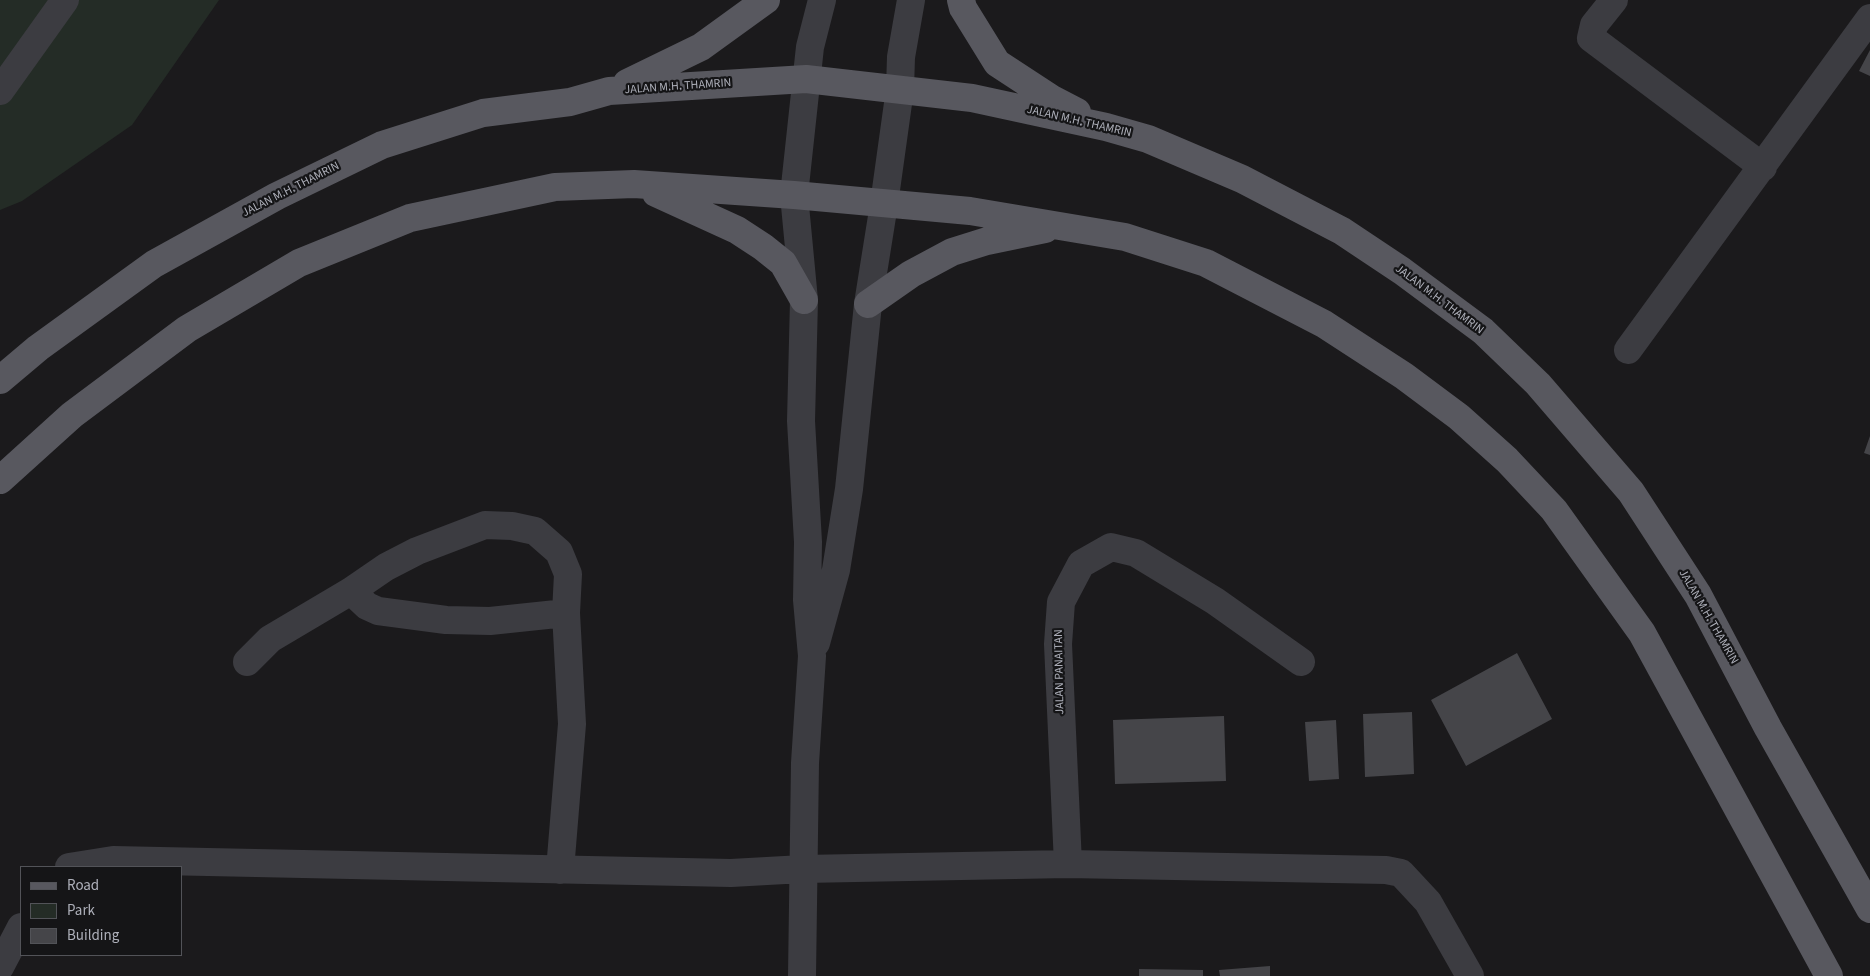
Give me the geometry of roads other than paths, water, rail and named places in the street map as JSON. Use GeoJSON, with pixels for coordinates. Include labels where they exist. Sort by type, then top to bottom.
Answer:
{"type":"FeatureCollection","features":[{"type":"Feature","properties":{"kind":"main road"},"geometry":{"type":"LineString","coordinates":[[609,91],[656,71],[700,47],[766,0]]}},
{"type":"Feature","properties":{"kind":"main road"},"geometry":{"type":"LineString","coordinates":[[962,0],[963,8],[997,63],[1052,99],[1106,127]]}},
{"type":"Feature","properties":{"kind":"main road","name":"JALAN M.H. THAMRIN"},"geometry":{"type":"LineString","coordinates":[[0,380],[38,348],[154,264],[277,196],[382,145],[483,113],[570,102],[609,91],[806,79],[972,98],[1106,127],[1148,139],[1242,179],[1342,231],[1402,271],[1482,331],[1538,384],[1631,492],[1698,594],[1768,728],[1870,909]]}},
{"type":"Feature","properties":{"kind":"main road"},"geometry":{"type":"LineString","coordinates":[[634,184],[689,206],[737,230],[763,247],[783,264],[804,300]]}},
{"type":"Feature","properties":{"kind":"main road"},"geometry":{"type":"LineString","coordinates":[[0,480],[72,414],[187,329],[299,263],[410,218],[555,188],[634,184],[794,195],[970,211],[1063,225],[1125,237],[1206,263],[1324,324],[1404,376],[1459,417],[1507,460],[1554,510],[1642,633],[1829,976]]}},
{"type":"Feature","properties":{"kind":"main road"},"geometry":{"type":"LineString","coordinates":[[868,304],[910,274],[952,252],[987,241],[1063,225]]}},
{"type":"Feature","properties":{"kind":"street"},"geometry":{"type":"LineString","coordinates":[[0,91],[65,0]]}},
{"type":"Feature","properties":{"kind":"street"},"geometry":{"type":"LineString","coordinates":[[802,976],[805,763],[812,656],[807,600],[808,542],[801,421],[804,300],[794,195],[810,47],[822,0]]}},
{"type":"Feature","properties":{"kind":"street"},"geometry":{"type":"LineString","coordinates":[[812,656],[836,570],[849,489],[868,304],[884,204],[900,89],[901,58],[911,0]]}},
{"type":"Feature","properties":{"kind":"street"},"geometry":{"type":"LineString","coordinates":[[1614,0],[1594,25],[1591,38],[1763,167]]}},
{"type":"Feature","properties":{"kind":"street"},"geometry":{"type":"LineString","coordinates":[[1628,350],[1870,18]]}},
{"type":"Feature","properties":{"kind":"street"},"geometry":{"type":"LineString","coordinates":[[247,662],[270,639],[351,591],[386,566],[417,550],[485,525],[512,526],[535,531],[559,552],[568,574],[566,613],[572,724],[560,870]]}},
{"type":"Feature","properties":{"kind":"street","name":"JALAN PANAITAN"},"geometry":{"type":"LineString","coordinates":[[1068,864],[1058,644],[1060,602],[1081,564],[1111,547],[1136,553],[1215,601],[1301,662]]}},
{"type":"Feature","properties":{"kind":"street"},"geometry":{"type":"LineString","coordinates":[[351,591],[366,606],[378,611],[446,620],[490,621],[566,613]]}},
{"type":"Feature","properties":{"kind":"street"},"geometry":{"type":"LineString","coordinates":[[73,866],[91,862],[122,860],[731,873],[803,869],[1068,864],[1386,870],[1401,873],[1428,902],[1470,976]]}},
{"type":"Feature","properties":{"kind":"street"},"geometry":{"type":"LineString","coordinates":[[0,967],[20,929]]}}]}
